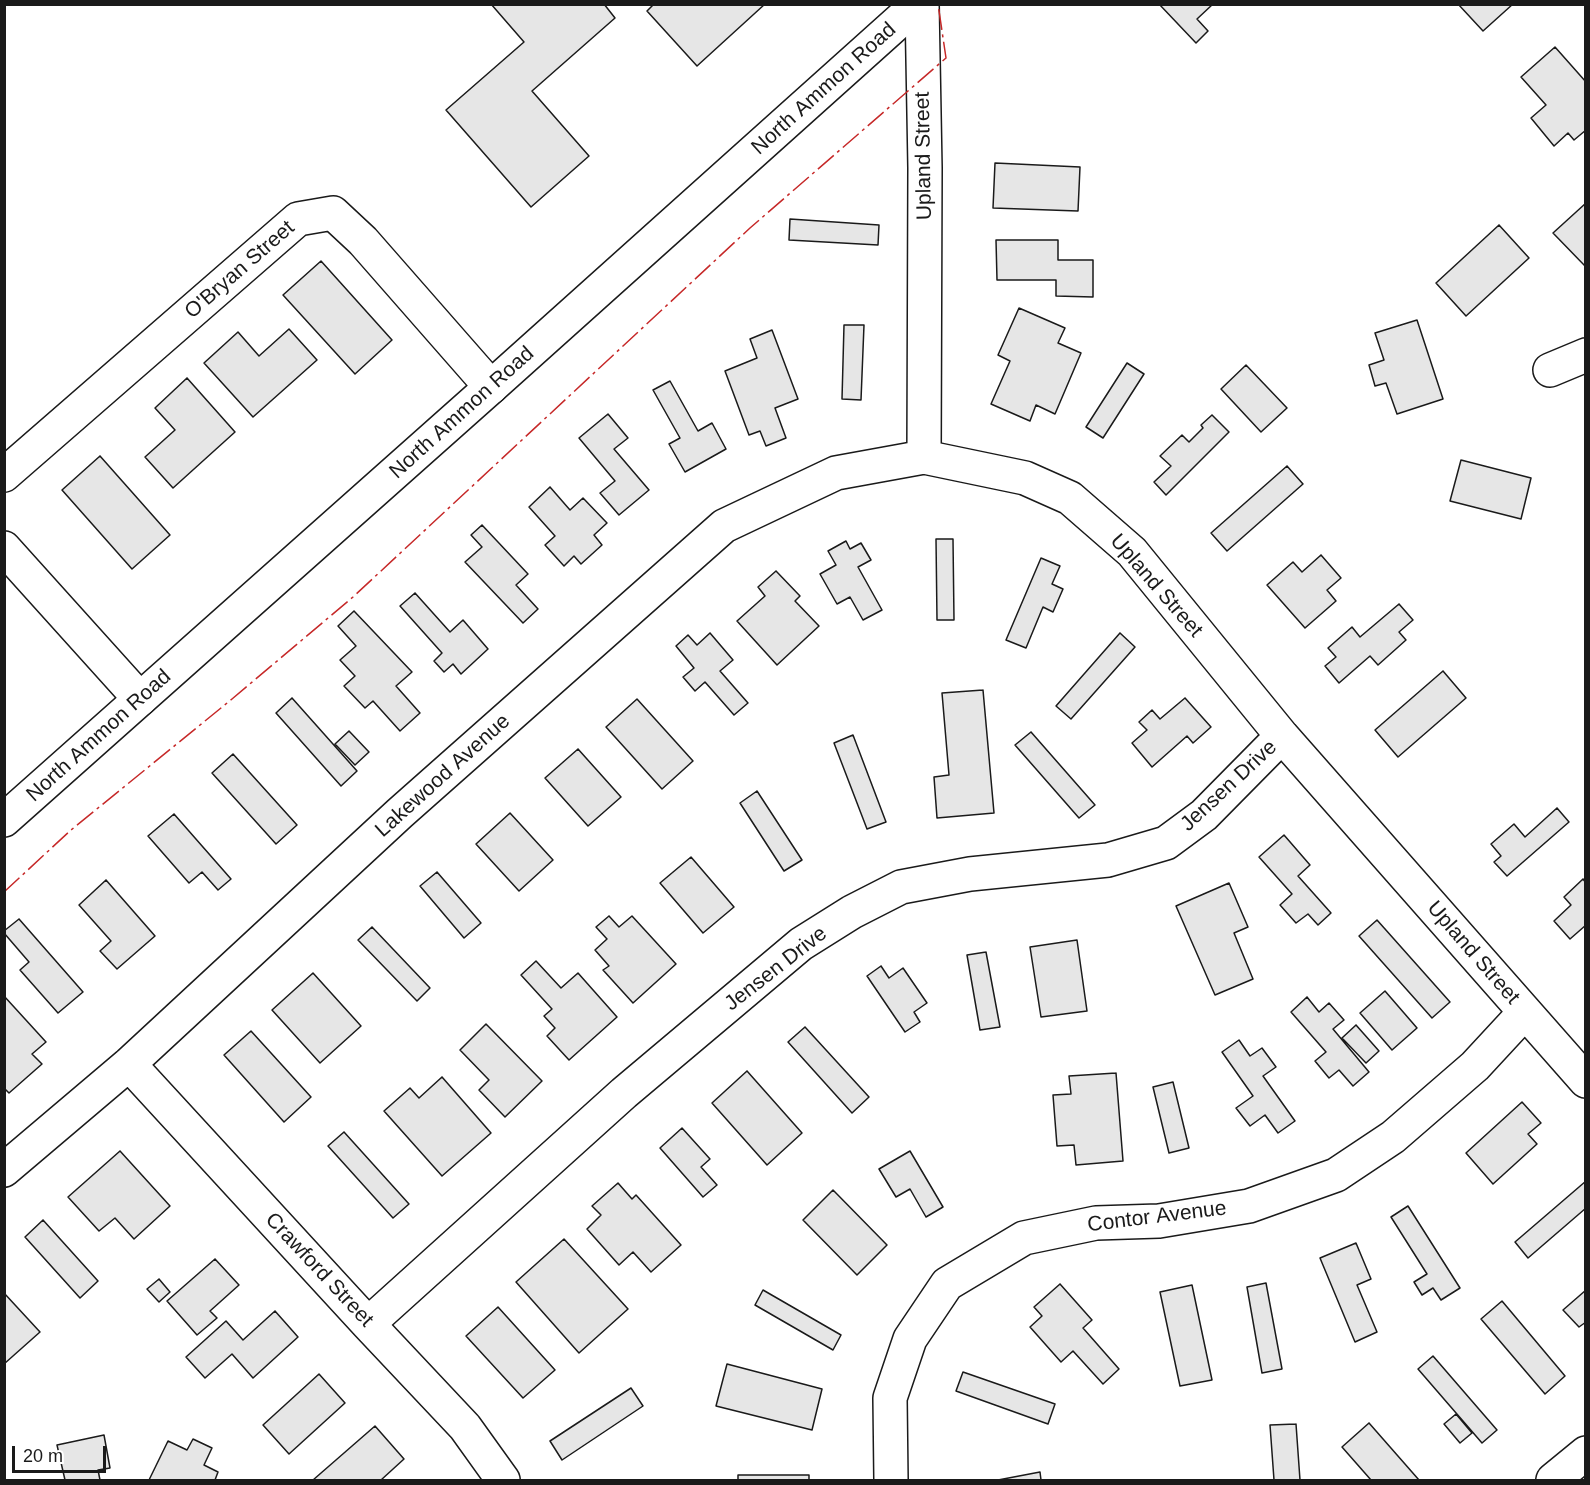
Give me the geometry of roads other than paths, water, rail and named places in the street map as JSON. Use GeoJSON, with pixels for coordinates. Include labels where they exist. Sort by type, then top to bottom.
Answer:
{"type":"FeatureCollection","features":[{"type":"Feature","properties":{"kind":"street","name":"North Ammon Road"},"geometry":{"type":"LineString","coordinates":[[4,820],[920,4]]}},
{"type":"Feature","properties":{"kind":"street","name":"Upland Street"},"geometry":{"type":"LineString","coordinates":[[920,4],[925,168],[924,457],[1025,478],[1070,498],[1132,552],[1282,736],[1586,1081]]}},
{"type":"Feature","properties":{"kind":"street","name":"O'Bryan Street"},"geometry":{"type":"LineString","coordinates":[[4,475],[298,219],[333,213],[363,241],[491,387]]}},
{"type":"Feature","properties":{"kind":"street"},"geometry":{"type":"LineString","coordinates":[[1550,370],[1586,355]]}},
{"type":"Feature","properties":{"kind":"street","name":"Lakewood Avenue"},"geometry":{"type":"LineString","coordinates":[[4,1170],[129,1064],[400,813],[724,526],[836,473],[924,457]]}},
{"type":"Feature","properties":{"kind":"street"},"geometry":{"type":"LineString","coordinates":[[4,548],[140,699]]}},
{"type":"Feature","properties":{"kind":"street","name":"Jensen Drive"},"geometry":{"type":"LineString","coordinates":[[368,1324],[624,1093],[801,944],[852,912],[901,887],[970,874],[1108,860],[1166,843],[1204,814],[1282,736]]}},
{"type":"Feature","properties":{"kind":"street","name":"Contor Avenue"},"geometry":{"type":"LineString","coordinates":[[891,1480],[890,1398],[910,1339],[947,1284],[1024,1238],[1096,1223],[1159,1221],[1249,1206],[1336,1175],[1393,1137],[1426,1109],[1475,1066],[1525,1012]]}},
{"type":"Feature","properties":{"kind":"street","name":"Crawford Street"},"geometry":{"type":"LineString","coordinates":[[129,1064],[465,1427],[503,1480]]}},
{"type":"Feature","properties":{"kind":"street"},"geometry":{"type":"LineString","coordinates":[[1553,1480],[1586,1453]]}}]}
